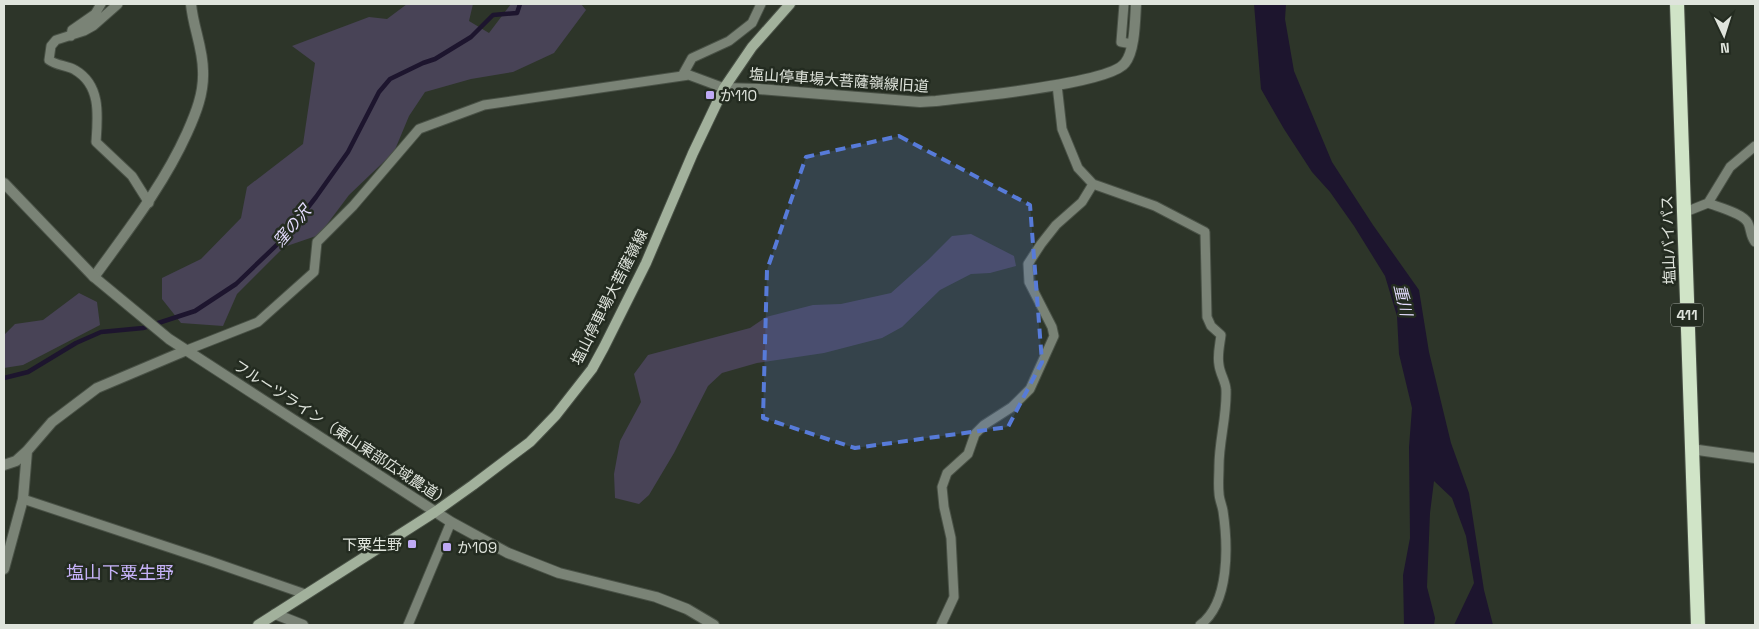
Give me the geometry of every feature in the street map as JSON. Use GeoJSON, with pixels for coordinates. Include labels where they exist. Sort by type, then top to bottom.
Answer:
{"type":"FeatureCollection","features":[{"type":"Feature","properties":{"kind":"highway","name":"塩山バイパス"},"geometry":{"type":"LineString","coordinates":[[1677,4],[1698,625]]}},
{"type":"Feature","properties":{"kind":"main road","name":"塩山停車場大菩薩嶺線"},"geometry":{"type":"LineString","coordinates":[[258,625],[435,512],[530,442],[556,415],[592,369],[646,262],[693,153],[724,88],[752,48],[790,4]]}},
{"type":"Feature","properties":{"kind":"street"},"geometry":{"type":"LineString","coordinates":[[94,277],[148,203],[174,161],[195,115],[202,92],[203,72],[201,47],[191,4]]}},
{"type":"Feature","properties":{"kind":"street","name":"塩山停車場大菩薩嶺線旧道"},"geometry":{"type":"LineString","coordinates":[[724,88],[920,102],[1057,85],[1113,72],[1124,65],[1129,58],[1132,44],[1136,4]]}},
{"type":"Feature","properties":{"kind":"street","name":"フルーツライン（東山東部広域農道）"},"geometry":{"type":"LineString","coordinates":[[4,183],[94,277],[170,339],[451,522],[508,553],[559,572],[656,597],[687,609],[714,625]]}},
{"type":"Feature","properties":{"kind":"street"},"geometry":{"type":"LineString","coordinates":[[4,464],[16,461],[52,422],[97,388],[187,350]]}},
{"type":"Feature","properties":{"kind":"street"},"geometry":{"type":"LineString","coordinates":[[1691,449],[1755,458]]}},
{"type":"Feature","properties":{"kind":"street"},"geometry":{"type":"LineString","coordinates":[[4,569],[23,499],[27,451]]}},
{"type":"Feature","properties":{"kind":"street"},"geometry":{"type":"LineString","coordinates":[[275,614],[303,625]]}},
{"type":"Feature","properties":{"kind":"lane"},"geometry":{"type":"LineString","coordinates":[[71,36],[72,30],[95,14],[101,4]]}},
{"type":"Feature","properties":{"kind":"lane"},"geometry":{"type":"LineString","coordinates":[[118,4],[84,32],[56,40],[51,46],[49,60],[54,64],[73,69],[84,77],[94,90],[97,100],[96,142],[132,176],[148,203]]}},
{"type":"Feature","properties":{"kind":"lane"},"geometry":{"type":"LineString","coordinates":[[682,76],[692,58],[729,42],[752,23],[760,4]]}},
{"type":"Feature","properties":{"kind":"lane"},"geometry":{"type":"LineString","coordinates":[[1124,4],[1121,42],[1132,44]]}},
{"type":"Feature","properties":{"kind":"lane"},"geometry":{"type":"LineString","coordinates":[[187,350],[258,322],[314,272],[317,242],[353,206],[419,129],[484,105],[689,75],[724,88]]}},
{"type":"Feature","properties":{"kind":"lane"},"geometry":{"type":"LineString","coordinates":[[1057,85],[1062,129],[1078,168],[1094,184],[1155,206],[1205,232],[1208,317],[1211,326],[1221,335],[1219,366],[1226,388],[1219,464],[1219,494],[1223,512],[1225,549],[1224,584],[1212,613],[1200,625]]}},
{"type":"Feature","properties":{"kind":"lane"},"geometry":{"type":"LineString","coordinates":[[1683,213],[1708,203],[1730,167],[1755,146]]}},
{"type":"Feature","properties":{"kind":"lane"},"geometry":{"type":"LineString","coordinates":[[941,625],[954,597],[951,538],[944,507],[942,487],[946,473],[968,454],[976,434],[984,425],[1012,407],[1030,389],[1054,336],[1052,327],[1029,282],[1028,264],[1051,231],[1082,202],[1094,184]]}},
{"type":"Feature","properties":{"kind":"lane"},"geometry":{"type":"LineString","coordinates":[[1708,203],[1742,216],[1748,222],[1750,234],[1755,242]]}},
{"type":"Feature","properties":{"kind":"lane"},"geometry":{"type":"LineString","coordinates":[[23,499],[305,594]]}},
{"type":"Feature","properties":{"kind":"lane"},"geometry":{"type":"LineString","coordinates":[[408,625],[451,522]]}},
{"type":"Feature","properties":{"kind":"highlighted area"},"geometry":{"type":"Polygon","coordinates":[[[899,136],[1030,205],[1042,362],[1008,427],[855,448],[763,418],[767,270],[806,157],[899,136]]]}},
{"type":"Feature","properties":{"kind":"shaded area"},"geometry":{"type":"Polygon","coordinates":[[[407,4],[473,4],[469,21],[489,33],[511,4],[581,4],[586,10],[554,53],[513,72],[471,79],[425,92],[409,116],[394,152],[349,195],[319,235],[284,247],[237,294],[223,326],[181,323],[162,299],[162,278],[201,259],[241,218],[247,187],[303,144],[315,63],[292,46],[369,17],[387,19],[407,4]]]}},
{"type":"Feature","properties":{"kind":"shaded area"},"geometry":{"type":"Polygon","coordinates":[[[971,234],[1014,256],[1016,266],[990,273],[971,274],[940,290],[902,327],[882,338],[824,353],[757,363],[722,373],[708,386],[674,453],[649,495],[639,504],[615,498],[614,474],[620,441],[641,402],[634,374],[648,355],[750,328],[766,317],[813,305],[841,304],[891,293],[952,236],[971,234]]]}},
{"type":"Feature","properties":{"kind":"shaded area"},"geometry":{"type":"Polygon","coordinates":[[[79,293],[97,302],[100,325],[23,365],[4,368],[4,335],[15,324],[43,320],[79,293]]]}},
{"type":"Feature","properties":{"kind":"water","name":"重川"},"geometry":{"type":"Polygon","coordinates":[[[1254,4],[1286,4],[1285,19],[1294,71],[1332,162],[1373,225],[1419,290],[1429,352],[1451,443],[1469,493],[1484,590],[1493,625],[1454,625],[1474,583],[1466,536],[1452,498],[1434,481],[1430,513],[1427,587],[1435,618],[1434,625],[1404,625],[1403,575],[1410,538],[1409,447],[1412,408],[1399,354],[1397,316],[1385,276],[1354,226],[1330,192],[1312,172],[1261,89],[1254,4]]]}},
{"type":"Feature","properties":{"kind":"waterway","name":"窪の沢"},"geometry":{"type":"LineString","coordinates":[[4,378],[28,372],[76,343],[101,332],[143,328],[195,311],[236,284],[285,237],[316,197],[348,152],[379,92],[390,79],[435,59],[471,37],[493,15],[517,13],[520,4]]}},
{"type":"Feature","properties":{"kind":"place","name":"か110"},"geometry":{"type":"Point","coordinates":[710,95]}},
{"type":"Feature","properties":{"kind":"place","name":"下粟生野"},"geometry":{"type":"Point","coordinates":[412,544]}},
{"type":"Feature","properties":{"kind":"place","name":"か109"},"geometry":{"type":"Point","coordinates":[447,547]}},
{"type":"Feature","properties":{"kind":"district","name":"塩山下粟生野"},"geometry":{"type":"Point","coordinates":[120,572]}}]}
